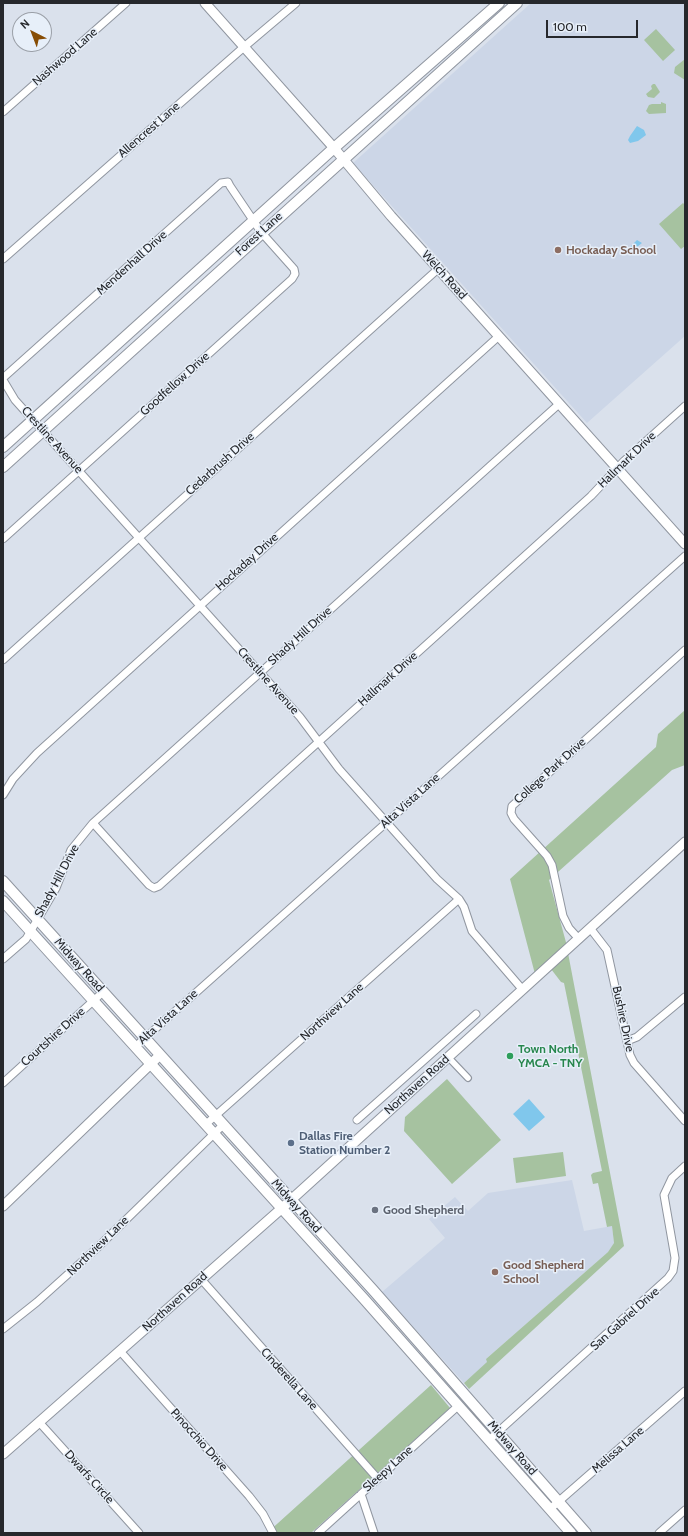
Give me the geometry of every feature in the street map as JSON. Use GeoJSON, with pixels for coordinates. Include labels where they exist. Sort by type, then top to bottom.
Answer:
{"type":"FeatureCollection","features":[{"type":"Feature","properties":{"kind":"main road","name":"Forest Lane"},"geometry":{"type":"LineString","coordinates":[[3,447],[334,148],[498,3]]}},
{"type":"Feature","properties":{"kind":"main road","name":"Forest Lane"},"geometry":{"type":"LineString","coordinates":[[3,467],[261,232],[517,3]]}},
{"type":"Feature","properties":{"kind":"main road"},"geometry":{"type":"LineString","coordinates":[[440,54],[449,64]]}},
{"type":"Feature","properties":{"kind":"main road","name":"Midway Road"},"geometry":{"type":"LineString","coordinates":[[3,881],[373,1290],[586,1533]]}},
{"type":"Feature","properties":{"kind":"main road","name":"Midway Road"},"geometry":{"type":"LineString","coordinates":[[3,901],[281,1208],[571,1533]]}},
{"type":"Feature","properties":{"kind":"street","name":"Nashwood Lane"},"geometry":{"type":"LineString","coordinates":[[3,112],[126,3]]}},
{"type":"Feature","properties":{"kind":"street","name":"Welch Road"},"geometry":{"type":"LineString","coordinates":[[205,3],[334,148],[438,269],[685,544]]}},
{"type":"Feature","properties":{"kind":"street","name":"Allencrest Lane"},"geometry":{"type":"LineString","coordinates":[[3,259],[296,3]]}},
{"type":"Feature","properties":{"kind":"street","name":"Mendenhall Drive"},"geometry":{"type":"LineString","coordinates":[[3,379],[221,183],[228,182],[254,221]]}},
{"type":"Feature","properties":{"kind":"street","name":"Goodfellow Drive"},"geometry":{"type":"LineString","coordinates":[[3,539],[292,279],[295,274],[294,269],[261,232],[254,221]]}},
{"type":"Feature","properties":{"kind":"street","name":"Cedarbrush Drive"},"geometry":{"type":"LineString","coordinates":[[3,660],[438,269]]}},
{"type":"Feature","properties":{"kind":"street","name":"Hockaday Drive"},"geometry":{"type":"LineString","coordinates":[[3,795],[13,779],[37,752],[499,336]]}},
{"type":"Feature","properties":{"kind":"street","name":"Crestline Avenue"},"geometry":{"type":"LineString","coordinates":[[3,379],[15,400],[260,673],[319,742],[339,769],[436,879],[459,899],[464,907],[472,931],[522,989]]}},
{"type":"Feature","properties":{"kind":"street","name":"Shady Hill Drive"},"geometry":{"type":"LineString","coordinates":[[3,959],[26,939],[56,888],[71,850],[93,823],[559,404]]}},
{"type":"Feature","properties":{"kind":"street","name":"Hallmark Drive"},"geometry":{"type":"LineString","coordinates":[[93,823],[149,885],[154,888],[159,886],[591,496],[617,468],[685,406]]}},
{"type":"Feature","properties":{"kind":"street","name":"Alta Vista Lane"},"geometry":{"type":"LineString","coordinates":[[135,1047],[685,556]]}},
{"type":"Feature","properties":{"kind":"street","name":"College Park Drive"},"geometry":{"type":"LineString","coordinates":[[578,939],[562,916],[552,865],[547,856],[514,819],[511,813],[512,806],[685,650]]}},
{"type":"Feature","properties":{"kind":"street","name":"Northaven Road"},"geometry":{"type":"LineString","coordinates":[[3,1454],[291,1200],[685,842]]}},
{"type":"Feature","properties":{"kind":"street","name":"Northview Lane"},"geometry":{"type":"LineString","coordinates":[[205,1124],[459,899]]}},
{"type":"Feature","properties":{"kind":"street","name":"Bushire Drive"},"geometry":{"type":"LineString","coordinates":[[590,928],[607,950],[630,1055],[634,1063],[685,1121]]}},
{"type":"Feature","properties":{"kind":"street","name":"Courtshire Drive"},"geometry":{"type":"LineString","coordinates":[[3,1083],[103,992]]}},
{"type":"Feature","properties":{"kind":"street"},"geometry":{"type":"LineString","coordinates":[[627,1041],[637,1037],[685,997]]}},
{"type":"Feature","properties":{"kind":"street"},"geometry":{"type":"LineString","coordinates":[[357,1120],[476,1014]]}},
{"type":"Feature","properties":{"kind":"street"},"geometry":{"type":"LineString","coordinates":[[459,1029],[467,1039]]}},
{"type":"Feature","properties":{"kind":"street","name":"Alta Vista Lane"},"geometry":{"type":"LineString","coordinates":[[3,1206],[160,1055]]}},
{"type":"Feature","properties":{"kind":"street"},"geometry":{"type":"LineString","coordinates":[[448,1057],[468,1078]]}},
{"type":"Feature","properties":{"kind":"street"},"geometry":{"type":"LineString","coordinates":[[381,1099],[390,1109]]}},
{"type":"Feature","properties":{"kind":"street","name":"Northview Lane"},"geometry":{"type":"LineString","coordinates":[[3,1329],[37,1302],[97,1248],[223,1125]]}},
{"type":"Feature","properties":{"kind":"street","name":"San Gabriel Drive"},"geometry":{"type":"LineString","coordinates":[[489,1440],[668,1278],[673,1271],[675,1258],[664,1195],[672,1178],[685,1166]]}},
{"type":"Feature","properties":{"kind":"street","name":"Cinderella Lane"},"geometry":{"type":"LineString","coordinates":[[201,1279],[378,1479]]}},
{"type":"Feature","properties":{"kind":"street","name":"Pinocchio Drive"},"geometry":{"type":"LineString","coordinates":[[120,1350],[249,1496],[263,1514],[273,1533]]}},
{"type":"Feature","properties":{"kind":"street","name":"Melissa Lane"},"geometry":{"type":"LineString","coordinates":[[550,1509],[685,1391]]}},
{"type":"Feature","properties":{"kind":"street","name":"Sleepy Lane"},"geometry":{"type":"LineString","coordinates":[[318,1533],[458,1406]]}},
{"type":"Feature","properties":{"kind":"street","name":"Dwarfs Circle"},"geometry":{"type":"LineString","coordinates":[[39,1422],[139,1533]]}},
{"type":"Feature","properties":{"kind":"street"},"geometry":{"type":"LineString","coordinates":[[361,1494],[374,1533]]}},
{"type":"Feature","properties":{"kind":"street"},"geometry":{"type":"LineString","coordinates":[[659,1533],[685,1510]]}},
{"type":"Feature","properties":{"kind":"shaded area","name":"Hockaday School"},"geometry":{"type":"Polygon","coordinates":[[[531,3],[685,3],[685,336],[587,423],[353,163],[531,3]]]}},
{"type":"Feature","properties":{"kind":"shaded area","name":"Good Shepherd School"},"geometry":{"type":"Polygon","coordinates":[[[572,1180],[584,1231],[612,1226],[614,1243],[612,1247],[486,1359],[488,1362],[464,1383],[382,1292],[445,1238],[429,1219],[455,1197],[468,1211],[488,1193],[572,1180]]]}},
{"type":"Feature","properties":{"kind":"green space"},"geometry":{"type":"Polygon","coordinates":[[[656,29],[675,50],[663,61],[644,40],[656,29]]]}},
{"type":"Feature","properties":{"kind":"green space"},"geometry":{"type":"Polygon","coordinates":[[[685,59],[685,80],[674,73],[675,67],[685,59]]]}},
{"type":"Feature","properties":{"kind":"green space"},"geometry":{"type":"Polygon","coordinates":[[[655,84],[660,92],[654,98],[648,97],[646,94],[652,89],[651,86],[655,84]]]}},
{"type":"Feature","properties":{"kind":"green space"},"geometry":{"type":"Polygon","coordinates":[[[661,102],[666,104],[666,113],[649,114],[646,111],[649,105],[661,104],[661,102]]]}},
{"type":"Feature","properties":{"kind":"green space"},"geometry":{"type":"Polygon","coordinates":[[[683,203],[685,205],[685,246],[681,249],[659,224],[683,203]]]}},
{"type":"Feature","properties":{"kind":"green space"},"geometry":{"type":"Polygon","coordinates":[[[685,710],[685,765],[672,770],[549,880],[567,946],[535,974],[510,879],[656,747],[658,734],[685,710]]]}},
{"type":"Feature","properties":{"kind":"green space"},"geometry":{"type":"Polygon","coordinates":[[[568,953],[624,1246],[469,1389],[464,1383],[487,1362],[486,1359],[608,1252],[614,1243],[612,1226],[607,1227],[598,1183],[593,1184],[591,1175],[602,1171],[564,983],[561,982],[551,969],[568,953]]]}},
{"type":"Feature","properties":{"kind":"green space"},"geometry":{"type":"Polygon","coordinates":[[[447,1079],[501,1140],[452,1184],[404,1131],[405,1117],[447,1079]]]}},
{"type":"Feature","properties":{"kind":"green space"},"geometry":{"type":"Polygon","coordinates":[[[563,1152],[566,1176],[516,1183],[513,1158],[563,1152]]]}},
{"type":"Feature","properties":{"kind":"green space"},"geometry":{"type":"Polygon","coordinates":[[[431,1385],[450,1408],[311,1533],[267,1533],[431,1385]]]}},
{"type":"Feature","properties":{"kind":"water"},"geometry":{"type":"Polygon","coordinates":[[[637,126],[644,130],[646,135],[638,141],[630,143],[628,140],[637,126]]]}},
{"type":"Feature","properties":{"kind":"water"},"geometry":{"type":"Polygon","coordinates":[[[637,240],[642,243],[633,250],[630,247],[637,240]]]}},
{"type":"Feature","properties":{"kind":"water"},"geometry":{"type":"Polygon","coordinates":[[[529,1099],[545,1117],[529,1131],[513,1114],[529,1099]]]}},
{"type":"Feature","properties":{"kind":"place","name":"Hockaday School"},"geometry":{"type":"Point","coordinates":[558,250]}},
{"type":"Feature","properties":{"kind":"place","name":"Town North YMCA - TNY"},"geometry":{"type":"Point","coordinates":[510,1056]}},
{"type":"Feature","properties":{"kind":"place","name":"Dallas Fire Station Number 2"},"geometry":{"type":"Point","coordinates":[291,1143]}},
{"type":"Feature","properties":{"kind":"place","name":"Good Shepherd"},"geometry":{"type":"Point","coordinates":[375,1210]}},
{"type":"Feature","properties":{"kind":"place","name":"Good Shepherd School"},"geometry":{"type":"Point","coordinates":[495,1272]}}]}
